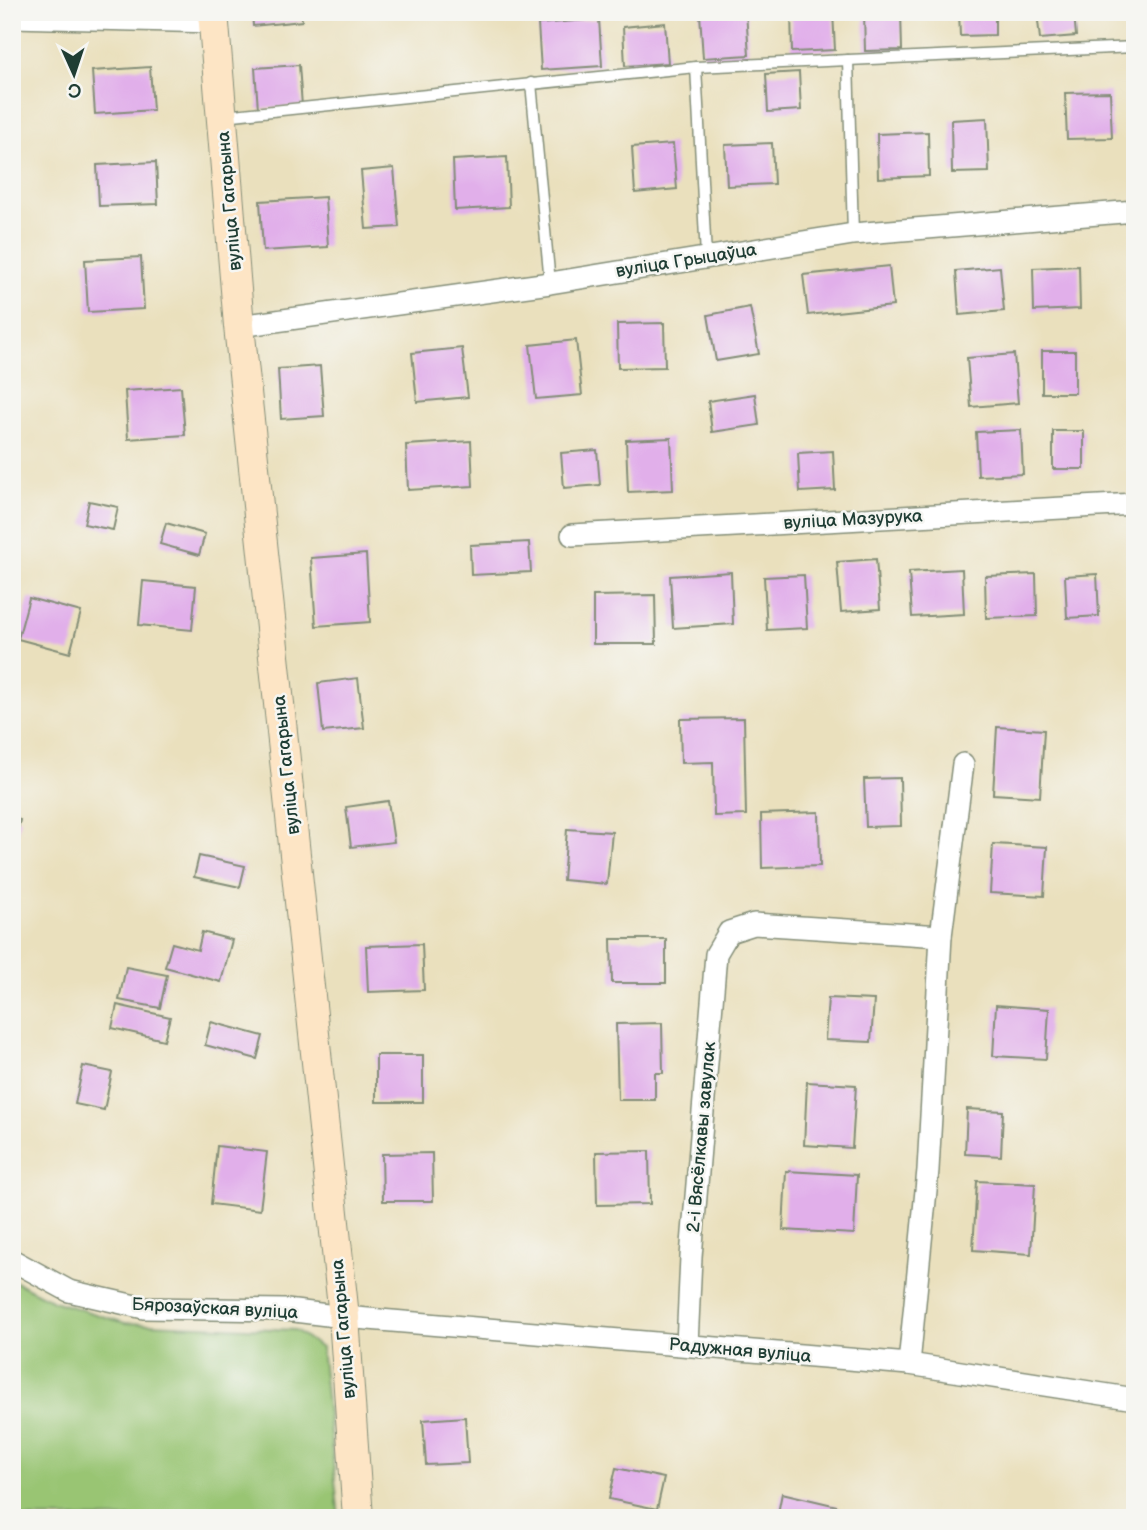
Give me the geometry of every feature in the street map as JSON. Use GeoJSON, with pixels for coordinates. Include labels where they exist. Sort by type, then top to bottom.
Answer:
{"type":"FeatureCollection","features":[{"type":"Feature","properties":{"kind":"street"},"geometry":{"type":"LineString","coordinates":[[12,17],[214,17]]}},
{"type":"Feature","properties":{"kind":"street","name":"вуліца Гагарына"},"geometry":{"type":"LineString","coordinates":[[214,17],[239,326],[344,1317],[358,1518]]}},
{"type":"Feature","properties":{"kind":"street","name":"вуліца Грыцаўца"},"geometry":{"type":"LineString","coordinates":[[239,326],[550,283],[853,234],[1135,211]]}},
{"type":"Feature","properties":{"kind":"street","name":"вуліца Мазурука"},"geometry":{"type":"LineString","coordinates":[[572,535],[1135,504]]}},
{"type":"Feature","properties":{"kind":"street"},"geometry":{"type":"LineString","coordinates":[[909,1364],[928,1170],[941,936],[963,764]]}},
{"type":"Feature","properties":{"kind":"street","name":"2-і Вясёлкавы завулак"},"geometry":{"type":"LineString","coordinates":[[687,1345],[691,1257],[716,954],[729,932],[754,924],[941,936]]}},
{"type":"Feature","properties":{"kind":"street","name":"Бярозаўская вуліца"},"geometry":{"type":"LineString","coordinates":[[12,1260],[69,1291],[144,1308],[286,1310],[344,1317]]}},
{"type":"Feature","properties":{"kind":"street","name":"Радужная вуліца"},"geometry":{"type":"LineString","coordinates":[[344,1317],[909,1364],[1135,1399]]}},
{"type":"Feature","properties":{"kind":"lane"},"geometry":{"type":"LineString","coordinates":[[222,116],[696,67],[1135,47]]}},
{"type":"Feature","properties":{"kind":"lane"},"geometry":{"type":"LineString","coordinates":[[848,60],[853,234]]}},
{"type":"Feature","properties":{"kind":"lane"},"geometry":{"type":"LineString","coordinates":[[696,67],[706,257]]}},
{"type":"Feature","properties":{"kind":"lane"},"geometry":{"type":"LineString","coordinates":[[531,83],[550,283]]}},
{"type":"Feature","properties":{"kind":"green space"},"geometry":{"type":"Polygon","coordinates":[[[12,1280],[53,1301],[125,1323],[295,1330],[321,1348],[339,1518],[12,1518],[12,1280]]]}},
{"type":"Feature","properties":{"kind":"building"},"geometry":{"type":"Polygon","coordinates":[[[252,12],[301,12],[302,21],[253,26],[252,12]]]}},
{"type":"Feature","properties":{"kind":"building"},"geometry":{"type":"Polygon","coordinates":[[[746,12],[749,55],[703,58],[700,14],[746,12]]]}},
{"type":"Feature","properties":{"kind":"building"},"geometry":{"type":"Polygon","coordinates":[[[791,12],[833,12],[835,50],[792,52],[791,12]]]}},
{"type":"Feature","properties":{"kind":"building"},"geometry":{"type":"Polygon","coordinates":[[[864,12],[901,12],[902,50],[865,51],[864,12]]]}},
{"type":"Feature","properties":{"kind":"building"},"geometry":{"type":"Polygon","coordinates":[[[959,12],[995,12],[995,35],[960,36],[959,12]]]}},
{"type":"Feature","properties":{"kind":"building"},"geometry":{"type":"Polygon","coordinates":[[[1037,12],[1074,12],[1076,36],[1040,39],[1037,12]]]}},
{"type":"Feature","properties":{"kind":"building"},"geometry":{"type":"Polygon","coordinates":[[[599,19],[602,66],[541,70],[538,24],[599,19]]]}},
{"type":"Feature","properties":{"kind":"building"},"geometry":{"type":"Polygon","coordinates":[[[665,23],[668,63],[625,66],[623,27],[665,23]]]}},
{"type":"Feature","properties":{"kind":"building"},"geometry":{"type":"Polygon","coordinates":[[[299,65],[302,106],[258,109],[255,68],[299,65]]]}},
{"type":"Feature","properties":{"kind":"building"},"geometry":{"type":"Polygon","coordinates":[[[150,67],[153,110],[95,114],[92,71],[150,67]]]}},
{"type":"Feature","properties":{"kind":"building"},"geometry":{"type":"Polygon","coordinates":[[[799,72],[801,110],[768,112],[766,74],[799,72]]]}},
{"type":"Feature","properties":{"kind":"building"},"geometry":{"type":"Polygon","coordinates":[[[1110,92],[1112,138],[1067,139],[1065,93],[1110,92]]]}},
{"type":"Feature","properties":{"kind":"building"},"geometry":{"type":"Polygon","coordinates":[[[987,118],[989,172],[952,173],[951,120],[987,118]]]}},
{"type":"Feature","properties":{"kind":"building"},"geometry":{"type":"Polygon","coordinates":[[[928,132],[929,176],[878,178],[877,134],[928,132]]]}},
{"type":"Feature","properties":{"kind":"building"},"geometry":{"type":"Polygon","coordinates":[[[772,143],[774,184],[727,186],[725,145],[772,143]]]}},
{"type":"Feature","properties":{"kind":"building"},"geometry":{"type":"Polygon","coordinates":[[[673,144],[677,189],[635,193],[632,147],[673,144]]]}},
{"type":"Feature","properties":{"kind":"building"},"geometry":{"type":"Polygon","coordinates":[[[507,157],[509,207],[455,210],[453,160],[507,157]]]}},
{"type":"Feature","properties":{"kind":"building"},"geometry":{"type":"Polygon","coordinates":[[[156,162],[158,204],[99,206],[97,165],[156,162]]]}},
{"type":"Feature","properties":{"kind":"building"},"geometry":{"type":"Polygon","coordinates":[[[394,168],[399,227],[366,229],[361,171],[394,168]]]}},
{"type":"Feature","properties":{"kind":"building"},"geometry":{"type":"Polygon","coordinates":[[[325,197],[328,247],[263,251],[260,201],[325,197]]]}},
{"type":"Feature","properties":{"kind":"building"},"geometry":{"type":"Polygon","coordinates":[[[141,257],[144,309],[88,312],[85,260],[141,257]]]}},
{"type":"Feature","properties":{"kind":"building"},"geometry":{"type":"Polygon","coordinates":[[[889,266],[893,306],[808,315],[803,275],[889,266]]]}},
{"type":"Feature","properties":{"kind":"building"},"geometry":{"type":"Polygon","coordinates":[[[1079,266],[1080,309],[1034,311],[1033,268],[1079,266]]]}},
{"type":"Feature","properties":{"kind":"building"},"geometry":{"type":"Polygon","coordinates":[[[1000,267],[1004,311],[959,315],[956,271],[1000,267]]]}},
{"type":"Feature","properties":{"kind":"building"},"geometry":{"type":"Polygon","coordinates":[[[750,307],[759,354],[716,361],[708,315],[750,307]]]}},
{"type":"Feature","properties":{"kind":"building"},"geometry":{"type":"Polygon","coordinates":[[[664,323],[665,367],[618,368],[617,324],[664,323]]]}},
{"type":"Feature","properties":{"kind":"building"},"geometry":{"type":"Polygon","coordinates":[[[576,340],[582,395],[536,399],[530,345],[576,340]]]}},
{"type":"Feature","properties":{"kind":"building"},"geometry":{"type":"Polygon","coordinates":[[[462,348],[468,397],[417,402],[412,353],[462,348]]]}},
{"type":"Feature","properties":{"kind":"building"},"geometry":{"type":"Polygon","coordinates":[[[1042,351],[1075,351],[1075,393],[1042,393],[1042,351]]]}},
{"type":"Feature","properties":{"kind":"building"},"geometry":{"type":"Polygon","coordinates":[[[1014,354],[1018,403],[971,407],[967,358],[1014,354]]]}},
{"type":"Feature","properties":{"kind":"building"},"geometry":{"type":"Polygon","coordinates":[[[320,366],[324,416],[281,419],[278,369],[320,366]]]}},
{"type":"Feature","properties":{"kind":"building"},"geometry":{"type":"Polygon","coordinates":[[[181,387],[185,435],[128,439],[125,391],[181,387]]]}},
{"type":"Feature","properties":{"kind":"building"},"geometry":{"type":"Polygon","coordinates":[[[755,394],[759,425],[712,432],[708,401],[755,394]]]}},
{"type":"Feature","properties":{"kind":"building"},"geometry":{"type":"Polygon","coordinates":[[[1021,430],[1023,474],[978,476],[976,432],[1021,430]]]}},
{"type":"Feature","properties":{"kind":"building"},"geometry":{"type":"Polygon","coordinates":[[[1053,431],[1084,431],[1084,469],[1053,469],[1053,431]]]}},
{"type":"Feature","properties":{"kind":"building"},"geometry":{"type":"Polygon","coordinates":[[[671,438],[673,490],[628,492],[626,440],[671,438]]]}},
{"type":"Feature","properties":{"kind":"building"},"geometry":{"type":"Polygon","coordinates":[[[471,441],[473,486],[408,490],[406,445],[471,441]]]}},
{"type":"Feature","properties":{"kind":"building"},"geometry":{"type":"Polygon","coordinates":[[[597,450],[600,485],[564,488],[561,453],[597,450]]]}},
{"type":"Feature","properties":{"kind":"building"},"geometry":{"type":"Polygon","coordinates":[[[833,451],[835,490],[800,492],[798,453],[833,451]]]}},
{"type":"Feature","properties":{"kind":"building"},"geometry":{"type":"Polygon","coordinates":[[[89,501],[118,507],[113,530],[84,524],[89,501]]]}},
{"type":"Feature","properties":{"kind":"building"},"geometry":{"type":"Polygon","coordinates":[[[166,523],[205,534],[199,555],[160,544],[166,523]]]}},
{"type":"Feature","properties":{"kind":"building"},"geometry":{"type":"Polygon","coordinates":[[[529,542],[531,572],[471,575],[470,545],[529,542]]]}},
{"type":"Feature","properties":{"kind":"building"},"geometry":{"type":"Polygon","coordinates":[[[366,554],[370,622],[316,626],[311,558],[366,554]]]}},
{"type":"Feature","properties":{"kind":"building"},"geometry":{"type":"Polygon","coordinates":[[[876,559],[880,609],[841,612],[837,562],[876,559]]]}},
{"type":"Feature","properties":{"kind":"building"},"geometry":{"type":"Polygon","coordinates":[[[962,569],[964,614],[912,617],[909,572],[962,569]]]}},
{"type":"Feature","properties":{"kind":"building"},"geometry":{"type":"Polygon","coordinates":[[[731,572],[733,624],[673,628],[670,576],[731,572]]]}},
{"type":"Feature","properties":{"kind":"building"},"geometry":{"type":"Polygon","coordinates":[[[1036,574],[1037,616],[986,618],[985,576],[1036,574]]]}},
{"type":"Feature","properties":{"kind":"building"},"geometry":{"type":"Polygon","coordinates":[[[1097,574],[1099,616],[1067,618],[1065,576],[1097,574]]]}},
{"type":"Feature","properties":{"kind":"building"},"geometry":{"type":"Polygon","coordinates":[[[804,575],[807,628],[767,630],[764,577],[804,575]]]}},
{"type":"Feature","properties":{"kind":"building"},"geometry":{"type":"Polygon","coordinates":[[[143,581],[196,586],[192,630],[139,625],[143,581]]]}},
{"type":"Feature","properties":{"kind":"building"},"geometry":{"type":"Polygon","coordinates":[[[655,595],[656,644],[593,644],[593,596],[655,595]]]}},
{"type":"Feature","properties":{"kind":"building"},"geometry":{"type":"Polygon","coordinates":[[[29,598],[81,612],[70,653],[18,639],[29,598]]]}},
{"type":"Feature","properties":{"kind":"building"},"geometry":{"type":"Polygon","coordinates":[[[358,678],[364,728],[323,732],[318,683],[358,678]]]}},
{"type":"Feature","properties":{"kind":"building"},"geometry":{"type":"Polygon","coordinates":[[[744,718],[746,815],[714,816],[713,762],[681,763],[680,719],[744,718]]]}},
{"type":"Feature","properties":{"kind":"building"},"geometry":{"type":"Polygon","coordinates":[[[997,727],[1044,730],[1040,797],[993,794],[997,727]]]}},
{"type":"Feature","properties":{"kind":"building"},"geometry":{"type":"Polygon","coordinates":[[[900,778],[901,826],[866,827],[864,779],[900,778]]]}},
{"type":"Feature","properties":{"kind":"building"},"geometry":{"type":"Polygon","coordinates":[[[388,801],[394,842],[351,847],[346,807],[388,801]]]}},
{"type":"Feature","properties":{"kind":"building"},"geometry":{"type":"Polygon","coordinates":[[[819,812],[820,866],[762,868],[761,814],[819,812]]]}},
{"type":"Feature","properties":{"kind":"building"},"geometry":{"type":"Polygon","coordinates":[[[12,818],[20,820],[16,839],[12,838],[12,818]]]}},
{"type":"Feature","properties":{"kind":"building"},"geometry":{"type":"Polygon","coordinates":[[[567,829],[612,832],[607,884],[563,880],[567,829]]]}},
{"type":"Feature","properties":{"kind":"building"},"geometry":{"type":"Polygon","coordinates":[[[993,844],[1047,847],[1044,896],[990,893],[993,844]]]}},
{"type":"Feature","properties":{"kind":"building"},"geometry":{"type":"Polygon","coordinates":[[[199,856],[245,866],[240,887],[194,877],[199,856]]]}},
{"type":"Feature","properties":{"kind":"building"},"geometry":{"type":"Polygon","coordinates":[[[202,932],[232,940],[221,982],[165,967],[172,943],[198,950],[202,932]]]}},
{"type":"Feature","properties":{"kind":"building"},"geometry":{"type":"Polygon","coordinates":[[[611,939],[666,939],[666,983],[612,983],[611,939]]]}},
{"type":"Feature","properties":{"kind":"building"},"geometry":{"type":"Polygon","coordinates":[[[422,944],[424,990],[368,992],[366,946],[422,944]]]}},
{"type":"Feature","properties":{"kind":"building"},"geometry":{"type":"Polygon","coordinates":[[[126,967],[167,975],[160,1008],[119,1000],[126,967]]]}},
{"type":"Feature","properties":{"kind":"building"},"geometry":{"type":"Polygon","coordinates":[[[828,998],[874,1000],[871,1042],[825,1040],[828,998]]]}},
{"type":"Feature","properties":{"kind":"building"},"geometry":{"type":"Polygon","coordinates":[[[117,1005],[170,1017],[164,1040],[112,1028],[117,1005]]]}},
{"type":"Feature","properties":{"kind":"building"},"geometry":{"type":"Polygon","coordinates":[[[996,1005],[1049,1009],[1046,1059],[993,1056],[996,1005]]]}},
{"type":"Feature","properties":{"kind":"building"},"geometry":{"type":"Polygon","coordinates":[[[211,1022],[263,1036],[257,1059],[205,1045],[211,1022]]]}},
{"type":"Feature","properties":{"kind":"building"},"geometry":{"type":"Polygon","coordinates":[[[662,1023],[663,1073],[655,1073],[655,1100],[618,1100],[616,1024],[662,1023]]]}},
{"type":"Feature","properties":{"kind":"building"},"geometry":{"type":"Polygon","coordinates":[[[376,1055],[423,1055],[423,1102],[376,1102],[376,1055]]]}},
{"type":"Feature","properties":{"kind":"building"},"geometry":{"type":"Polygon","coordinates":[[[83,1066],[112,1072],[104,1110],[75,1104],[83,1066]]]}},
{"type":"Feature","properties":{"kind":"building"},"geometry":{"type":"Polygon","coordinates":[[[807,1082],[856,1085],[852,1148],[804,1145],[807,1082]]]}},
{"type":"Feature","properties":{"kind":"building"},"geometry":{"type":"Polygon","coordinates":[[[967,1109],[1003,1111],[1001,1156],[965,1154],[967,1109]]]}},
{"type":"Feature","properties":{"kind":"building"},"geometry":{"type":"Polygon","coordinates":[[[217,1146],[267,1152],[260,1210],[211,1204],[217,1146]]]}},
{"type":"Feature","properties":{"kind":"building"},"geometry":{"type":"Polygon","coordinates":[[[649,1151],[650,1204],[597,1205],[596,1152],[649,1151]]]}},
{"type":"Feature","properties":{"kind":"building"},"geometry":{"type":"Polygon","coordinates":[[[432,1153],[433,1201],[383,1201],[382,1154],[432,1153]]]}},
{"type":"Feature","properties":{"kind":"building"},"geometry":{"type":"Polygon","coordinates":[[[786,1171],[857,1175],[854,1234],[783,1230],[786,1171]]]}},
{"type":"Feature","properties":{"kind":"building"},"geometry":{"type":"Polygon","coordinates":[[[977,1181],[1035,1184],[1031,1254],[973,1250],[977,1181]]]}},
{"type":"Feature","properties":{"kind":"building"},"geometry":{"type":"Polygon","coordinates":[[[465,1417],[468,1463],[426,1465],[423,1420],[465,1417]]]}},
{"type":"Feature","properties":{"kind":"building"},"geometry":{"type":"Polygon","coordinates":[[[616,1468],[664,1478],[657,1509],[609,1499],[616,1468]]]}},
{"type":"Feature","properties":{"kind":"building"},"geometry":{"type":"Polygon","coordinates":[[[782,1493],[837,1506],[834,1518],[777,1518],[782,1493]]]}}]}
